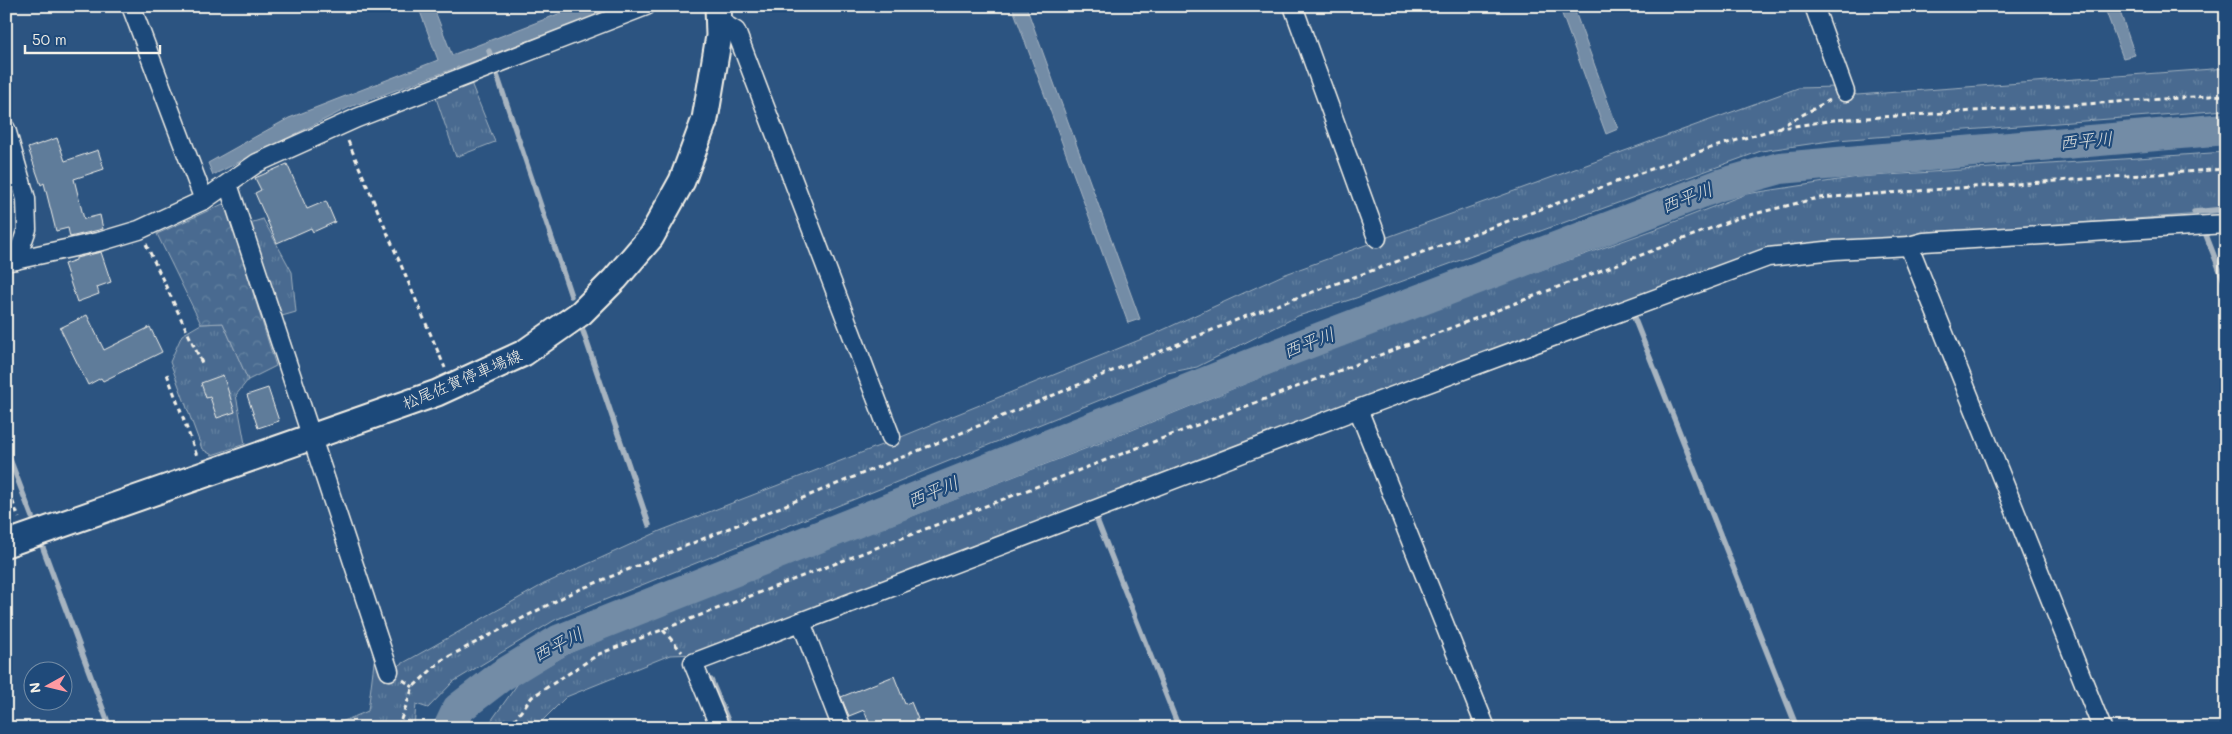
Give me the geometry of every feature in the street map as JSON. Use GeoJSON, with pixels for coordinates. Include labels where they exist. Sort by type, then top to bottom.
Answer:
{"type":"FeatureCollection","features":[{"type":"Feature","properties":{"kind":"main road","name":"松尾佐賀停車場線"},"geometry":{"type":"LineString","coordinates":[[16,541],[453,386],[524,354],[581,313],[616,279],[650,237],[682,181],[705,119],[719,36],[718,14]]}},
{"type":"Feature","properties":{"kind":"street"},"geometry":{"type":"LineString","coordinates":[[131,6],[204,200]]}},
{"type":"Feature","properties":{"kind":"street"},"geometry":{"type":"LineString","coordinates":[[11,261],[102,241],[140,230],[204,200],[257,163],[341,124],[646,6]]}},
{"type":"Feature","properties":{"kind":"street"},"geometry":{"type":"LineString","coordinates":[[1293,6],[1377,238]]}},
{"type":"Feature","properties":{"kind":"street"},"geometry":{"type":"LineString","coordinates":[[1814,6],[1845,92]]}},
{"type":"Feature","properties":{"kind":"street"},"geometry":{"type":"LineString","coordinates":[[718,14],[736,31],[891,437]]}},
{"type":"Feature","properties":{"kind":"street"},"geometry":{"type":"LineString","coordinates":[[6,129],[26,199],[27,229],[11,261]]}},
{"type":"Feature","properties":{"kind":"street"},"geometry":{"type":"LineString","coordinates":[[228,184],[389,671]]}},
{"type":"Feature","properties":{"kind":"street"},"geometry":{"type":"LineString","coordinates":[[720,728],[693,663],[1358,409],[1768,257],[1835,250],[1909,246],[1924,242],[2226,224]]}},
{"type":"Feature","properties":{"kind":"street"},"geometry":{"type":"LineString","coordinates":[[1909,246],[2102,728]]}},
{"type":"Feature","properties":{"kind":"street"},"geometry":{"type":"LineString","coordinates":[[1358,409],[1486,728]]}},
{"type":"Feature","properties":{"kind":"street"},"geometry":{"type":"LineString","coordinates":[[801,622],[842,728]]}},
{"type":"Feature","properties":{"kind":"path"},"geometry":{"type":"LineString","coordinates":[[1775,129],[1845,92]]}},
{"type":"Feature","properties":{"kind":"path"},"geometry":{"type":"LineString","coordinates":[[401,728],[400,722],[413,687],[442,660],[571,593],[1244,317],[1704,150],[1775,129],[1834,120],[2226,96]]}},
{"type":"Feature","properties":{"kind":"path"},"geometry":{"type":"LineString","coordinates":[[341,124],[453,386]]}},
{"type":"Feature","properties":{"kind":"path"},"geometry":{"type":"LineString","coordinates":[[508,728],[532,697],[599,654],[1738,218],[1818,198],[2226,168]]}},
{"type":"Feature","properties":{"kind":"path"},"geometry":{"type":"LineString","coordinates":[[140,230],[202,363]]}},
{"type":"Feature","properties":{"kind":"path"},"geometry":{"type":"LineString","coordinates":[[167,374],[204,474]]}},
{"type":"Feature","properties":{"kind":"path"},"geometry":{"type":"LineString","coordinates":[[6,484],[16,541]]}},
{"type":"Feature","properties":{"kind":"path"},"geometry":{"type":"LineString","coordinates":[[663,630],[693,663]]}},
{"type":"Feature","properties":{"kind":"path"},"geometry":{"type":"LineString","coordinates":[[392,728],[400,722]]}},
{"type":"Feature","properties":{"kind":"green space"},"geometry":{"type":"Polygon","coordinates":[[[2226,68],[2226,110],[1837,140],[1761,151],[1356,298],[1298,316],[1197,367],[1167,373],[555,620],[453,682],[428,708],[416,704],[414,728],[327,728],[368,711],[375,654],[396,667],[544,584],[660,531],[884,444],[1154,334],[1283,275],[1798,88],[1835,87],[1857,95],[2226,68]]]}},
{"type":"Feature","properties":{"kind":"green space"},"geometry":{"type":"Polygon","coordinates":[[[471,83],[495,142],[456,157],[435,95],[471,83]]]}},
{"type":"Feature","properties":{"kind":"green space"},"geometry":{"type":"Polygon","coordinates":[[[2226,152],[2226,212],[1781,246],[1350,403],[698,654],[670,655],[566,697],[535,728],[486,728],[519,682],[571,652],[722,590],[1105,441],[1406,318],[1656,229],[1746,194],[1858,177],[2226,152]]]}},
{"type":"Feature","properties":{"kind":"green space"},"geometry":{"type":"Polygon","coordinates":[[[225,203],[276,366],[248,380],[223,323],[201,324],[157,234],[225,203]]]}},
{"type":"Feature","properties":{"kind":"green space"},"geometry":{"type":"Polygon","coordinates":[[[263,219],[292,272],[296,312],[282,316],[250,223],[263,219]]]}},
{"type":"Feature","properties":{"kind":"green space"},"geometry":{"type":"Polygon","coordinates":[[[223,323],[248,380],[236,395],[245,444],[212,455],[202,449],[170,362],[182,335],[201,324],[223,323]]]}},
{"type":"Feature","properties":{"kind":"shaded area"},"geometry":{"type":"Polygon","coordinates":[[[418,6],[433,6],[452,55],[579,6],[623,6],[350,107],[213,175],[208,163],[289,118],[438,60],[418,6]]]}},
{"type":"Feature","properties":{"kind":"shaded area"},"geometry":{"type":"Polygon","coordinates":[[[1012,6],[1026,6],[1140,319],[1128,323],[1012,6]]]}},
{"type":"Feature","properties":{"kind":"shaded area"},"geometry":{"type":"Polygon","coordinates":[[[1559,6],[1573,6],[1618,129],[1606,134],[1559,6]]]}},
{"type":"Feature","properties":{"kind":"shaded area"},"geometry":{"type":"Polygon","coordinates":[[[2104,6],[2118,6],[2135,55],[2123,58],[2104,6]]]}},
{"type":"Feature","properties":{"kind":"building"},"geometry":{"type":"Polygon","coordinates":[[[57,138],[65,161],[98,150],[104,169],[74,179],[84,219],[100,215],[103,229],[70,237],[68,228],[56,231],[44,183],[41,185],[28,148],[57,138]]]}},
{"type":"Feature","properties":{"kind":"building"},"geometry":{"type":"Polygon","coordinates":[[[287,164],[307,209],[326,201],[335,222],[313,232],[311,228],[277,243],[255,193],[261,190],[255,178],[287,164]]]}},
{"type":"Feature","properties":{"kind":"building"},"geometry":{"type":"Polygon","coordinates":[[[101,252],[111,282],[97,287],[99,294],[77,302],[64,264],[76,260],[76,258],[101,252]]]}},
{"type":"Feature","properties":{"kind":"building"},"geometry":{"type":"Polygon","coordinates":[[[87,315],[104,350],[150,327],[162,352],[103,381],[101,378],[88,385],[60,328],[87,315]]]}},
{"type":"Feature","properties":{"kind":"building"},"geometry":{"type":"Polygon","coordinates":[[[223,375],[235,412],[217,418],[210,397],[206,398],[201,383],[223,375]]]}},
{"type":"Feature","properties":{"kind":"building"},"geometry":{"type":"Polygon","coordinates":[[[268,388],[279,421],[258,428],[247,395],[268,388]]]}},
{"type":"Feature","properties":{"kind":"building"},"geometry":{"type":"Polygon","coordinates":[[[894,676],[905,704],[911,702],[918,719],[896,728],[871,728],[864,710],[849,716],[841,697],[894,676]]]}},
{"type":"Feature","properties":{"kind":"waterway"},"geometry":{"type":"LineString","coordinates":[[489,51],[571,296]]}},
{"type":"Feature","properties":{"kind":"waterway","name":"西平川"},"geometry":{"type":"LineString","coordinates":[[449,728],[458,709],[501,676],[560,640],[1250,365],[1720,185],[1780,168],[2226,129]]}},
{"type":"Feature","properties":{"kind":"waterway"},"geometry":{"type":"LineString","coordinates":[[2194,212],[2226,209]]}},
{"type":"Feature","properties":{"kind":"waterway"},"geometry":{"type":"LineString","coordinates":[[2206,235],[2226,286]]}},
{"type":"Feature","properties":{"kind":"waterway"},"geometry":{"type":"LineString","coordinates":[[1633,315],[1797,728]]}},
{"type":"Feature","properties":{"kind":"waterway"},"geometry":{"type":"LineString","coordinates":[[582,328],[649,525]]}},
{"type":"Feature","properties":{"kind":"waterway"},"geometry":{"type":"LineString","coordinates":[[6,449],[32,517]]}},
{"type":"Feature","properties":{"kind":"waterway"},"geometry":{"type":"LineString","coordinates":[[1097,520],[1179,728]]}},
{"type":"Feature","properties":{"kind":"waterway"},"geometry":{"type":"LineString","coordinates":[[43,548],[110,728]]}},
{"type":"Feature","properties":{"kind":"waterway"},"geometry":{"type":"LineString","coordinates":[[711,680],[731,728]]}}]}
